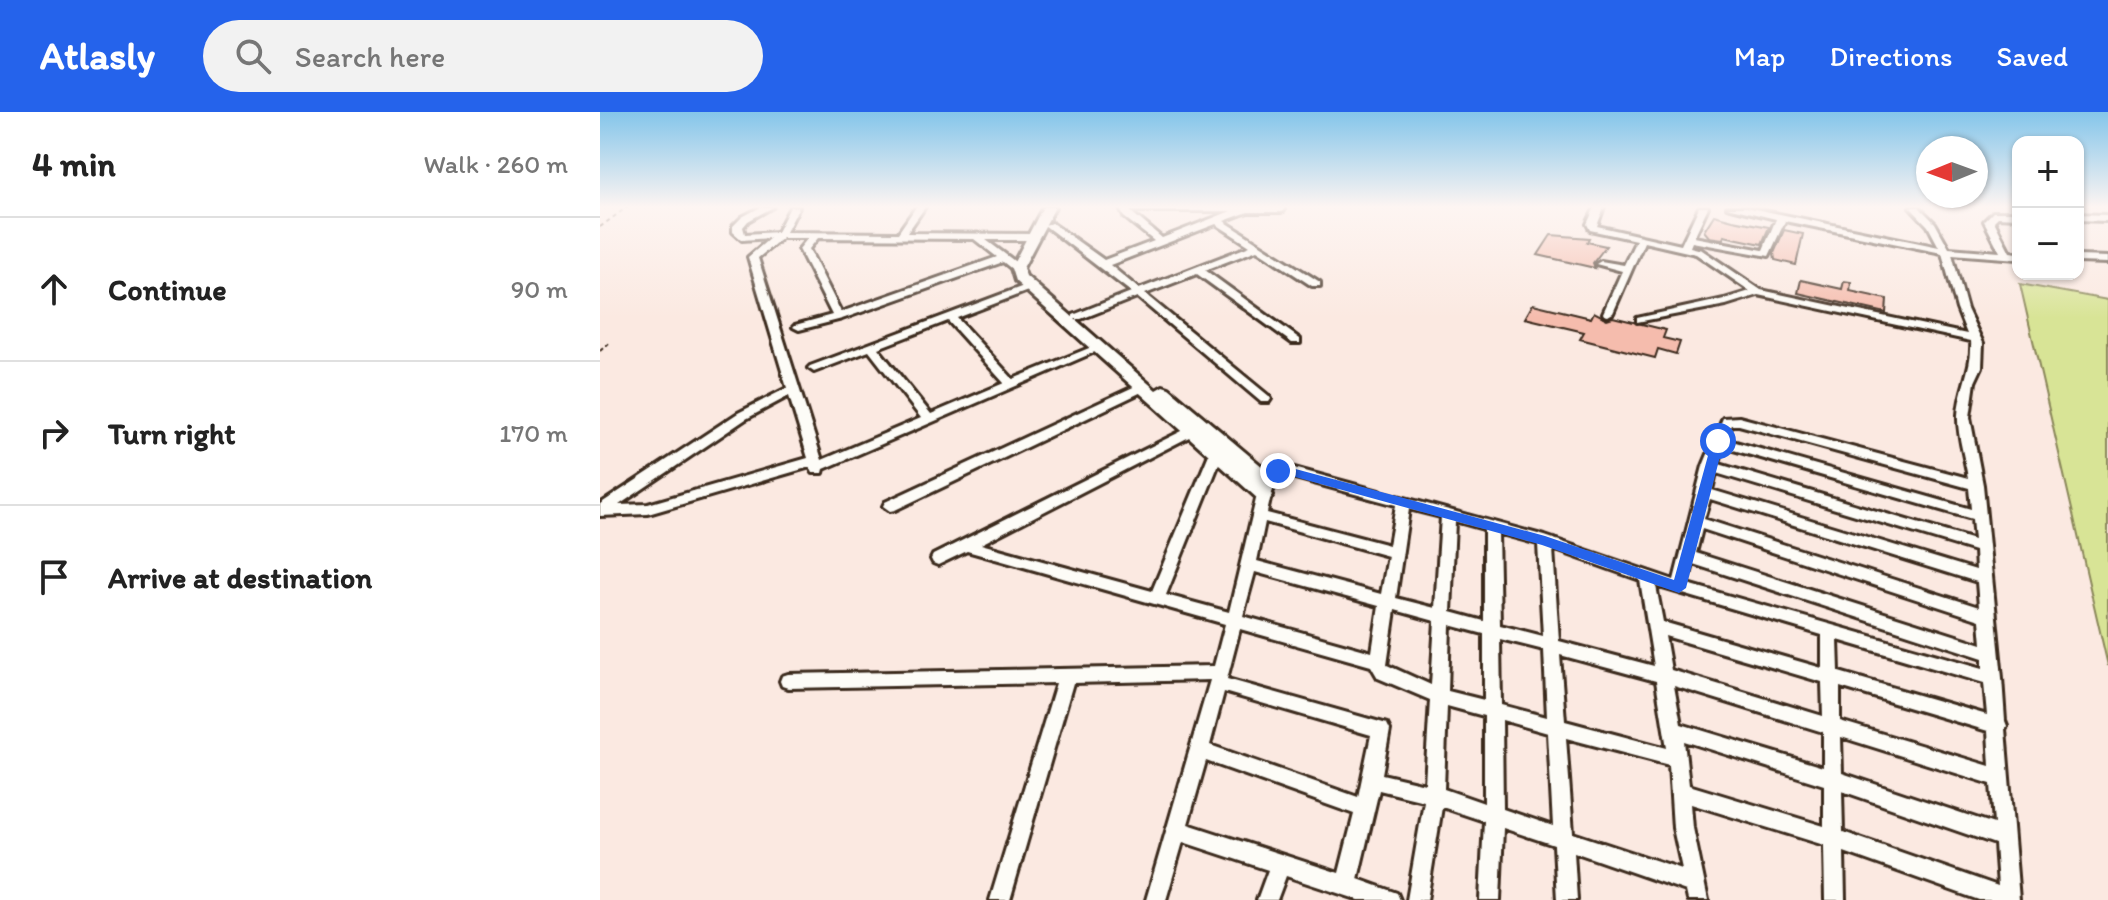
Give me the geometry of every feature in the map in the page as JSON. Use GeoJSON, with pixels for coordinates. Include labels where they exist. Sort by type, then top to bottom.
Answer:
{"type":"FeatureCollection","features":[{"type":"Feature","properties":{"kind":"street"},"geometry":{"type":"LineString","coordinates":[[769,244],[753,257],[817,466]]}},
{"type":"Feature","properties":{"kind":"street"},"geometry":{"type":"LineString","coordinates":[[808,244],[804,249],[838,317]]}},
{"type":"Feature","properties":{"kind":"street"},"geometry":{"type":"LineString","coordinates":[[985,244],[1002,259],[1023,268],[1267,489]]}},
{"type":"Feature","properties":{"kind":"street"},"geometry":{"type":"LineString","coordinates":[[1030,244],[1020,278],[1190,431],[1221,449]]}},
{"type":"Feature","properties":{"kind":"street"},"geometry":{"type":"LineString","coordinates":[[1023,268],[1038,244]]}},
{"type":"Feature","properties":{"kind":"street"},"geometry":{"type":"LineString","coordinates":[[1075,244],[1265,399]]}},
{"type":"Feature","properties":{"kind":"street"},"geometry":{"type":"LineString","coordinates":[[1103,264],[1156,244]]}},
{"type":"Feature","properties":{"kind":"street"},"geometry":{"type":"LineString","coordinates":[[1255,244],[1316,284]]}},
{"type":"Feature","properties":{"kind":"street"},"geometry":{"type":"LineString","coordinates":[[1608,313],[1639,244]]}},
{"type":"Feature","properties":{"kind":"street"},"geometry":{"type":"LineString","coordinates":[[1687,244],[1758,292],[1976,339]]}},
{"type":"Feature","properties":{"kind":"street"},"geometry":{"type":"LineString","coordinates":[[1692,244],[1766,254],[1770,244]]}},
{"type":"Feature","properties":{"kind":"street"},"geometry":{"type":"LineString","coordinates":[[1910,244],[1946,251],[2012,256]]}},
{"type":"Feature","properties":{"kind":"street"},"geometry":{"type":"LineString","coordinates":[[1679,791],[1835,839],[2008,900],[1994,678],[1979,547],[1976,485],[1964,417],[1969,382],[1976,367],[1976,339],[1962,309],[1942,244]]}},
{"type":"Feature","properties":{"kind":"street"},"geometry":{"type":"LineString","coordinates":[[1077,317],[1259,246]]}},
{"type":"Feature","properties":{"kind":"street"},"geometry":{"type":"LineString","coordinates":[[799,327],[838,317],[1002,259]]}},
{"type":"Feature","properties":{"kind":"street"},"geometry":{"type":"LineString","coordinates":[[2084,259],[2108,260]]}},
{"type":"Feature","properties":{"kind":"street"},"geometry":{"type":"LineString","coordinates":[[1601,264],[1628,269]]}},
{"type":"Feature","properties":{"kind":"street"},"geometry":{"type":"LineString","coordinates":[[1198,270],[1296,341]]}},
{"type":"Feature","properties":{"kind":"street"},"geometry":{"type":"LineString","coordinates":[[814,368],[1029,287]]}},
{"type":"Feature","properties":{"kind":"street"},"geometry":{"type":"LineString","coordinates":[[1641,320],[1758,292]]}},
{"type":"Feature","properties":{"kind":"street"},"geometry":{"type":"LineString","coordinates":[[950,317],[1012,385]]}},
{"type":"Feature","properties":{"kind":"street"},"geometry":{"type":"LineString","coordinates":[[871,347],[929,420]]}},
{"type":"Feature","properties":{"kind":"street"},"geometry":{"type":"LineString","coordinates":[[794,389],[742,416],[600,511],[648,509],[817,466],[1098,348]]}},
{"type":"Feature","properties":{"kind":"street"},"geometry":{"type":"LineString","coordinates":[[890,506],[1142,387]]}},
{"type":"Feature","properties":{"kind":"street"},"geometry":{"type":"LineString","coordinates":[[1679,588],[1724,424],[1739,421],[1976,485]]}},
{"type":"Feature","properties":{"kind":"street"},"geometry":{"type":"LineString","coordinates":[[938,559],[1190,431]]}},
{"type":"Feature","properties":{"kind":"street"},"geometry":{"type":"LineString","coordinates":[[1718,441],[1979,516]]}},
{"type":"Feature","properties":{"kind":"street"},"geometry":{"type":"LineString","coordinates":[[1157,598],[1221,449]]}},
{"type":"Feature","properties":{"kind":"street"},"geometry":{"type":"LineString","coordinates":[[1710,466],[1979,547]]}},
{"type":"Feature","properties":{"kind":"street"},"geometry":{"type":"LineString","coordinates":[[1156,900],[1200,750],[1267,489],[1278,471],[1288,471],[1545,541],[1679,588],[1994,678]]}},
{"type":"Feature","properties":{"kind":"street"},"geometry":{"type":"LineString","coordinates":[[1703,492],[1983,578]]}},
{"type":"Feature","properties":{"kind":"street"},"geometry":{"type":"LineString","coordinates":[[1403,502],[1379,661],[1379,668],[1384,673],[1439,696],[1678,759]]}},
{"type":"Feature","properties":{"kind":"street"},"geometry":{"type":"LineString","coordinates":[[1417,900],[1434,795],[1448,514]]}},
{"type":"Feature","properties":{"kind":"street"},"geometry":{"type":"LineString","coordinates":[[1261,516],[1395,552]]}},
{"type":"Feature","properties":{"kind":"street"},"geometry":{"type":"LineString","coordinates":[[1696,522],[1988,616]]}},
{"type":"Feature","properties":{"kind":"street"},"geometry":{"type":"LineString","coordinates":[[1490,900],[1494,815],[1491,526]]}},
{"type":"Feature","properties":{"kind":"street"},"geometry":{"type":"LineString","coordinates":[[1545,541],[1567,900]]}},
{"type":"Feature","properties":{"kind":"street"},"geometry":{"type":"LineString","coordinates":[[966,545],[1379,661]]}},
{"type":"Feature","properties":{"kind":"street"},"geometry":{"type":"LineString","coordinates":[[1687,556],[1990,653]]}},
{"type":"Feature","properties":{"kind":"street"},"geometry":{"type":"LineString","coordinates":[[1249,565],[1666,676],[2001,778]]}},
{"type":"Feature","properties":{"kind":"street"},"geometry":{"type":"LineString","coordinates":[[1647,576],[1666,676],[1678,759],[1683,828],[1696,892]]}},
{"type":"Feature","properties":{"kind":"street"},"geometry":{"type":"LineString","coordinates":[[1655,626],[1998,726]]}},
{"type":"Feature","properties":{"kind":"street"},"geometry":{"type":"LineString","coordinates":[[1830,631],[1828,675],[1835,900]]}},
{"type":"Feature","properties":{"kind":"street"},"geometry":{"type":"LineString","coordinates":[[1000,900],[1067,675]]}},
{"type":"Feature","properties":{"kind":"street"},"geometry":{"type":"LineString","coordinates":[[788,681],[1067,675],[1218,678],[1381,730],[1346,885]]}},
{"type":"Feature","properties":{"kind":"street"},"geometry":{"type":"LineString","coordinates":[[1674,730],[1833,779],[2002,837]]}},
{"type":"Feature","properties":{"kind":"street"},"geometry":{"type":"LineString","coordinates":[[1200,750],[1365,809]]}},
{"type":"Feature","properties":{"kind":"street"},"geometry":{"type":"LineString","coordinates":[[1372,780],[1434,795],[1564,837],[1696,892]]}},
{"type":"Feature","properties":{"kind":"street"},"geometry":{"type":"LineString","coordinates":[[1177,830],[1390,900]]}},
{"type":"Feature","properties":{"kind":"street"},"geometry":{"type":"LineString","coordinates":[[1267,900],[1280,866]]}},
{"type":"Feature","properties":{"kind":"path"},"geometry":{"type":"LineString","coordinates":[[600,342],[610,342],[600,351]]}},
{"type":"Feature","properties":{"kind":"green space"},"geometry":{"type":"Polygon","coordinates":[[[2020,284],[2108,300],[2108,666],[2020,284]]]}},
{"type":"Feature","properties":{"kind":"building"},"geometry":{"type":"Polygon","coordinates":[[[1545,244],[1606,246],[1593,263],[1595,268],[1538,255],[1545,244]]]}},
{"type":"Feature","properties":{"kind":"building"},"geometry":{"type":"Polygon","coordinates":[[[1778,244],[1801,244],[1796,265],[1775,260],[1778,244]]]}},
{"type":"Feature","properties":{"kind":"building"},"geometry":{"type":"Polygon","coordinates":[[[1801,280],[1842,289],[1844,281],[1851,282],[1850,291],[1887,299],[1886,313],[1798,293],[1801,280]]]}},
{"type":"Feature","properties":{"kind":"building"},"geometry":{"type":"Polygon","coordinates":[[[1533,304],[1591,318],[1594,312],[1607,319],[1613,317],[1666,330],[1663,338],[1680,342],[1676,354],[1658,349],[1655,358],[1580,339],[1584,332],[1525,318],[1533,304]]]}},
{"type":"Feature","properties":{"kind":"route"},"geometry":{"type":"LineString","coordinates":[[1278,471],[1288,471],[1545,541],[1679,588],[1718,441]]}}]}
